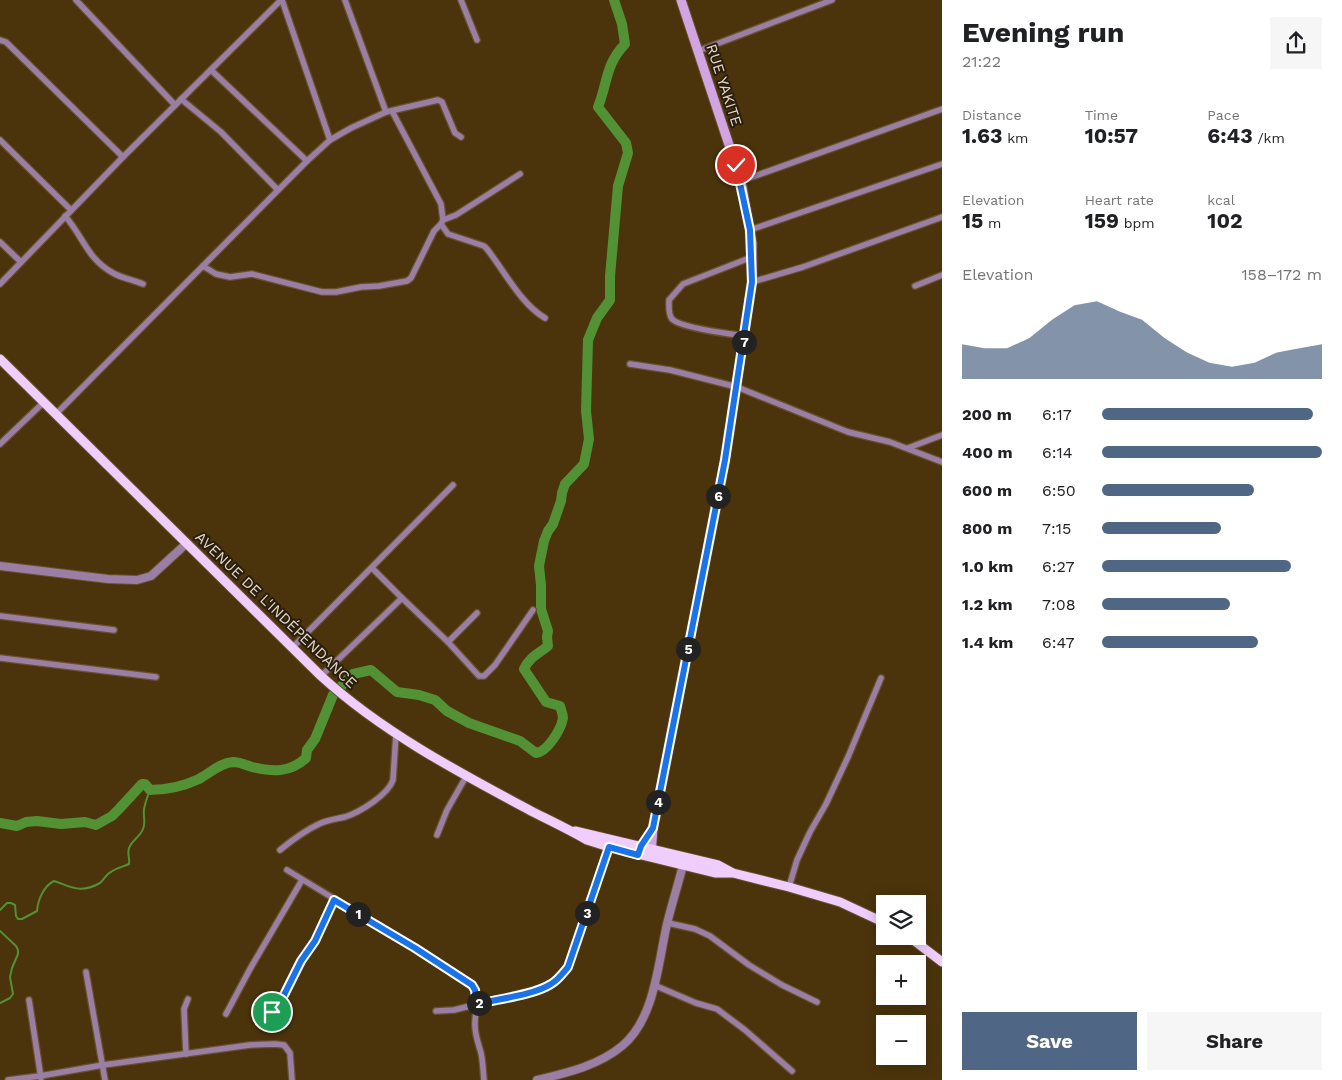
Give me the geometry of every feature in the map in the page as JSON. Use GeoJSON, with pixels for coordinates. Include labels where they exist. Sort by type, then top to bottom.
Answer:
{"type":"FeatureCollection","features":[{"type":"Feature","properties":{"kind":"main road","name":"RUE YAKITE"},"geometry":{"type":"LineString","coordinates":[[652,853],[653,828],[724,469],[752,282],[750,230],[741,181],[681,0]]}},
{"type":"Feature","properties":{"kind":"main road","name":"AVENUE DE L'INDÉPENDANCE"},"geometry":{"type":"LineString","coordinates":[[0,359],[342,696],[396,734],[466,775],[587,840],[609,847],[640,850]]}},
{"type":"Feature","properties":{"kind":"main road","name":"RUE YAKITE"},"geometry":{"type":"LineString","coordinates":[[640,850],[653,828]]}},
{"type":"Feature","properties":{"kind":"main road","name":"AVENUE DE L'INDÉPENDANCE"},"geometry":{"type":"LineString","coordinates":[[570,830],[589,833],[640,850],[684,861],[718,865],[733,873],[840,902],[876,919]]}},
{"type":"Feature","properties":{"kind":"main road"},"geometry":{"type":"LineString","coordinates":[[920,945],[942,962]]}},
{"type":"Feature","properties":{"kind":"street"},"geometry":{"type":"LineString","coordinates":[[76,0],[175,105]]}},
{"type":"Feature","properties":{"kind":"street"},"geometry":{"type":"LineString","coordinates":[[0,284],[122,157],[281,0],[330,140]]}},
{"type":"Feature","properties":{"kind":"street"},"geometry":{"type":"LineString","coordinates":[[345,0],[389,111],[441,204],[442,222],[448,234],[488,249],[520,296],[534,312],[545,318]]}},
{"type":"Feature","properties":{"kind":"street"},"geometry":{"type":"LineString","coordinates":[[461,0],[477,40]]}},
{"type":"Feature","properties":{"kind":"street"},"geometry":{"type":"LineString","coordinates":[[698,51],[832,0]]}},
{"type":"Feature","properties":{"kind":"street"},"geometry":{"type":"LineString","coordinates":[[0,40],[6,42],[122,157]]}},
{"type":"Feature","properties":{"kind":"street"},"geometry":{"type":"LineString","coordinates":[[211,70],[308,161]]}},
{"type":"Feature","properties":{"kind":"street"},"geometry":{"type":"LineString","coordinates":[[181,99],[221,132],[278,190]]}},
{"type":"Feature","properties":{"kind":"street"},"geometry":{"type":"LineString","coordinates":[[56,414],[330,140],[351,128],[389,111],[438,100],[442,102],[455,133],[461,137]]}},
{"type":"Feature","properties":{"kind":"street"},"geometry":{"type":"LineString","coordinates":[[741,181],[942,109]]}},
{"type":"Feature","properties":{"kind":"street"},"geometry":{"type":"LineString","coordinates":[[0,140],[71,210]]}},
{"type":"Feature","properties":{"kind":"street"},"geometry":{"type":"LineString","coordinates":[[750,230],[942,164]]}},
{"type":"Feature","properties":{"kind":"street"},"geometry":{"type":"LineString","coordinates":[[203,266],[216,274],[230,277],[252,274],[322,292],[336,292],[407,281],[415,273],[434,231],[442,222],[520,174]]}},
{"type":"Feature","properties":{"kind":"street"},"geometry":{"type":"LineString","coordinates":[[65,216],[75,228],[83,245],[97,261],[111,272],[143,284]]}},
{"type":"Feature","properties":{"kind":"street"},"geometry":{"type":"LineString","coordinates":[[752,282],[803,267],[942,217]]}},
{"type":"Feature","properties":{"kind":"street"},"geometry":{"type":"LineString","coordinates":[[0,242],[21,262]]}},
{"type":"Feature","properties":{"kind":"street"},"geometry":{"type":"LineString","coordinates":[[745,336],[692,327],[674,321],[670,317],[669,300],[683,284],[752,257]]}},
{"type":"Feature","properties":{"kind":"street"},"geometry":{"type":"LineString","coordinates":[[915,286],[942,275]]}},
{"type":"Feature","properties":{"kind":"street"},"geometry":{"type":"LineString","coordinates":[[630,364],[670,370],[737,386],[848,432],[908,448],[942,462]]}},
{"type":"Feature","properties":{"kind":"street"},"geometry":{"type":"LineString","coordinates":[[0,444],[44,402]]}},
{"type":"Feature","properties":{"kind":"street"},"geometry":{"type":"LineString","coordinates":[[908,448],[942,435]]}},
{"type":"Feature","properties":{"kind":"street"},"geometry":{"type":"LineString","coordinates":[[292,648],[453,485]]}},
{"type":"Feature","properties":{"kind":"street"},"geometry":{"type":"LineString","coordinates":[[0,566],[108,579],[137,580],[151,576],[187,543]]}},
{"type":"Feature","properties":{"kind":"street"},"geometry":{"type":"LineString","coordinates":[[372,568],[448,642],[479,676],[484,676],[495,665],[533,610]]}},
{"type":"Feature","properties":{"kind":"street"},"geometry":{"type":"LineString","coordinates":[[321,676],[402,598]]}},
{"type":"Feature","properties":{"kind":"street"},"geometry":{"type":"LineString","coordinates":[[448,642],[477,613]]}},
{"type":"Feature","properties":{"kind":"street"},"geometry":{"type":"LineString","coordinates":[[0,616],[114,630]]}},
{"type":"Feature","properties":{"kind":"street"},"geometry":{"type":"LineString","coordinates":[[0,658],[156,677]]}},
{"type":"Feature","properties":{"kind":"street"},"geometry":{"type":"LineString","coordinates":[[789,887],[797,860],[848,757],[881,678]]}},
{"type":"Feature","properties":{"kind":"street"},"geometry":{"type":"LineString","coordinates":[[280,850],[317,824],[348,816],[370,804],[385,792],[393,780],[396,734]]}},
{"type":"Feature","properties":{"kind":"street"},"geometry":{"type":"LineString","coordinates":[[437,835],[447,810],[466,775]]}},
{"type":"Feature","properties":{"kind":"street"},"geometry":{"type":"LineString","coordinates":[[436,1011],[454,1010],[538,990],[551,984],[561,976],[568,967],[609,847]]}},
{"type":"Feature","properties":{"kind":"street"},"geometry":{"type":"LineString","coordinates":[[537,1080],[552,1078],[593,1063],[621,1047],[633,1035],[643,1018],[654,985],[684,861]]}},
{"type":"Feature","properties":{"kind":"street"},"geometry":{"type":"LineString","coordinates":[[287,870],[472,985],[475,990],[477,1004],[476,1037],[481,1054],[484,1080]]}},
{"type":"Feature","properties":{"kind":"street"},"geometry":{"type":"LineString","coordinates":[[226,1014],[302,880]]}},
{"type":"Feature","properties":{"kind":"street"},"geometry":{"type":"LineString","coordinates":[[272,1012],[282,999],[301,961],[315,941],[334,900]]}},
{"type":"Feature","properties":{"kind":"street"},"geometry":{"type":"LineString","coordinates":[[668,923],[710,936],[749,965],[782,985],[817,1002]]}},
{"type":"Feature","properties":{"kind":"street"},"geometry":{"type":"LineString","coordinates":[[86,972],[105,1080]]}},
{"type":"Feature","properties":{"kind":"street"},"geometry":{"type":"LineString","coordinates":[[654,985],[696,1004],[716,1010],[744,1030],[792,1071]]}},
{"type":"Feature","properties":{"kind":"street"},"geometry":{"type":"LineString","coordinates":[[186,1054],[184,1008],[188,999]]}},
{"type":"Feature","properties":{"kind":"street"},"geometry":{"type":"LineString","coordinates":[[29,1000],[41,1078]]}},
{"type":"Feature","properties":{"kind":"street"},"geometry":{"type":"LineString","coordinates":[[8,1080],[41,1078],[103,1065],[250,1045],[274,1044],[284,1045],[290,1053],[292,1080]]}},
{"type":"Feature","properties":{"kind":"waterway"},"geometry":{"type":"LineString","coordinates":[[0,823],[17,826],[26,822],[37,821],[61,824],[85,822],[96,825],[112,816],[142,784],[145,784],[150,790],[175,787],[199,779],[219,766],[233,762],[267,770],[287,769],[306,758],[307,750],[315,739],[333,695],[353,674],[371,670],[397,692],[419,695],[435,700],[447,711],[469,723],[520,741],[536,753],[545,749],[553,740],[563,718],[560,706],[546,702],[524,669],[532,658],[548,646],[548,631],[541,609],[539,566],[544,541],[553,524],[565,484],[584,464],[589,439],[586,411],[588,340],[597,318],[610,300],[610,276],[618,186],[628,153],[626,143],[598,107],[610,67],[625,44],[622,24],[614,0]]}},
{"type":"Feature","properties":{"kind":"waterway"},"geometry":{"type":"LineString","coordinates":[[0,910],[7,903],[11,903],[15,905],[18,919],[22,919],[37,911],[42,893],[54,881],[71,887],[87,888],[100,883],[108,874],[129,864],[129,848],[144,827],[144,809],[150,790]]}},
{"type":"Feature","properties":{"kind":"waterway"},"geometry":{"type":"LineString","coordinates":[[0,931],[18,950],[10,977],[13,994],[10,998],[0,1003]]}},
{"type":"Feature","properties":{"kind":"route"},"geometry":{"type":"LineString","coordinates":[[272,1012],[282,999],[301,961],[315,941],[334,900],[415,948],[472,985],[475,990],[477,1004],[538,990],[551,984],[568,967],[609,847],[638,855],[641,846],[653,828],[725,460],[752,282],[752,243],[741,181],[736,165]]}}]}
